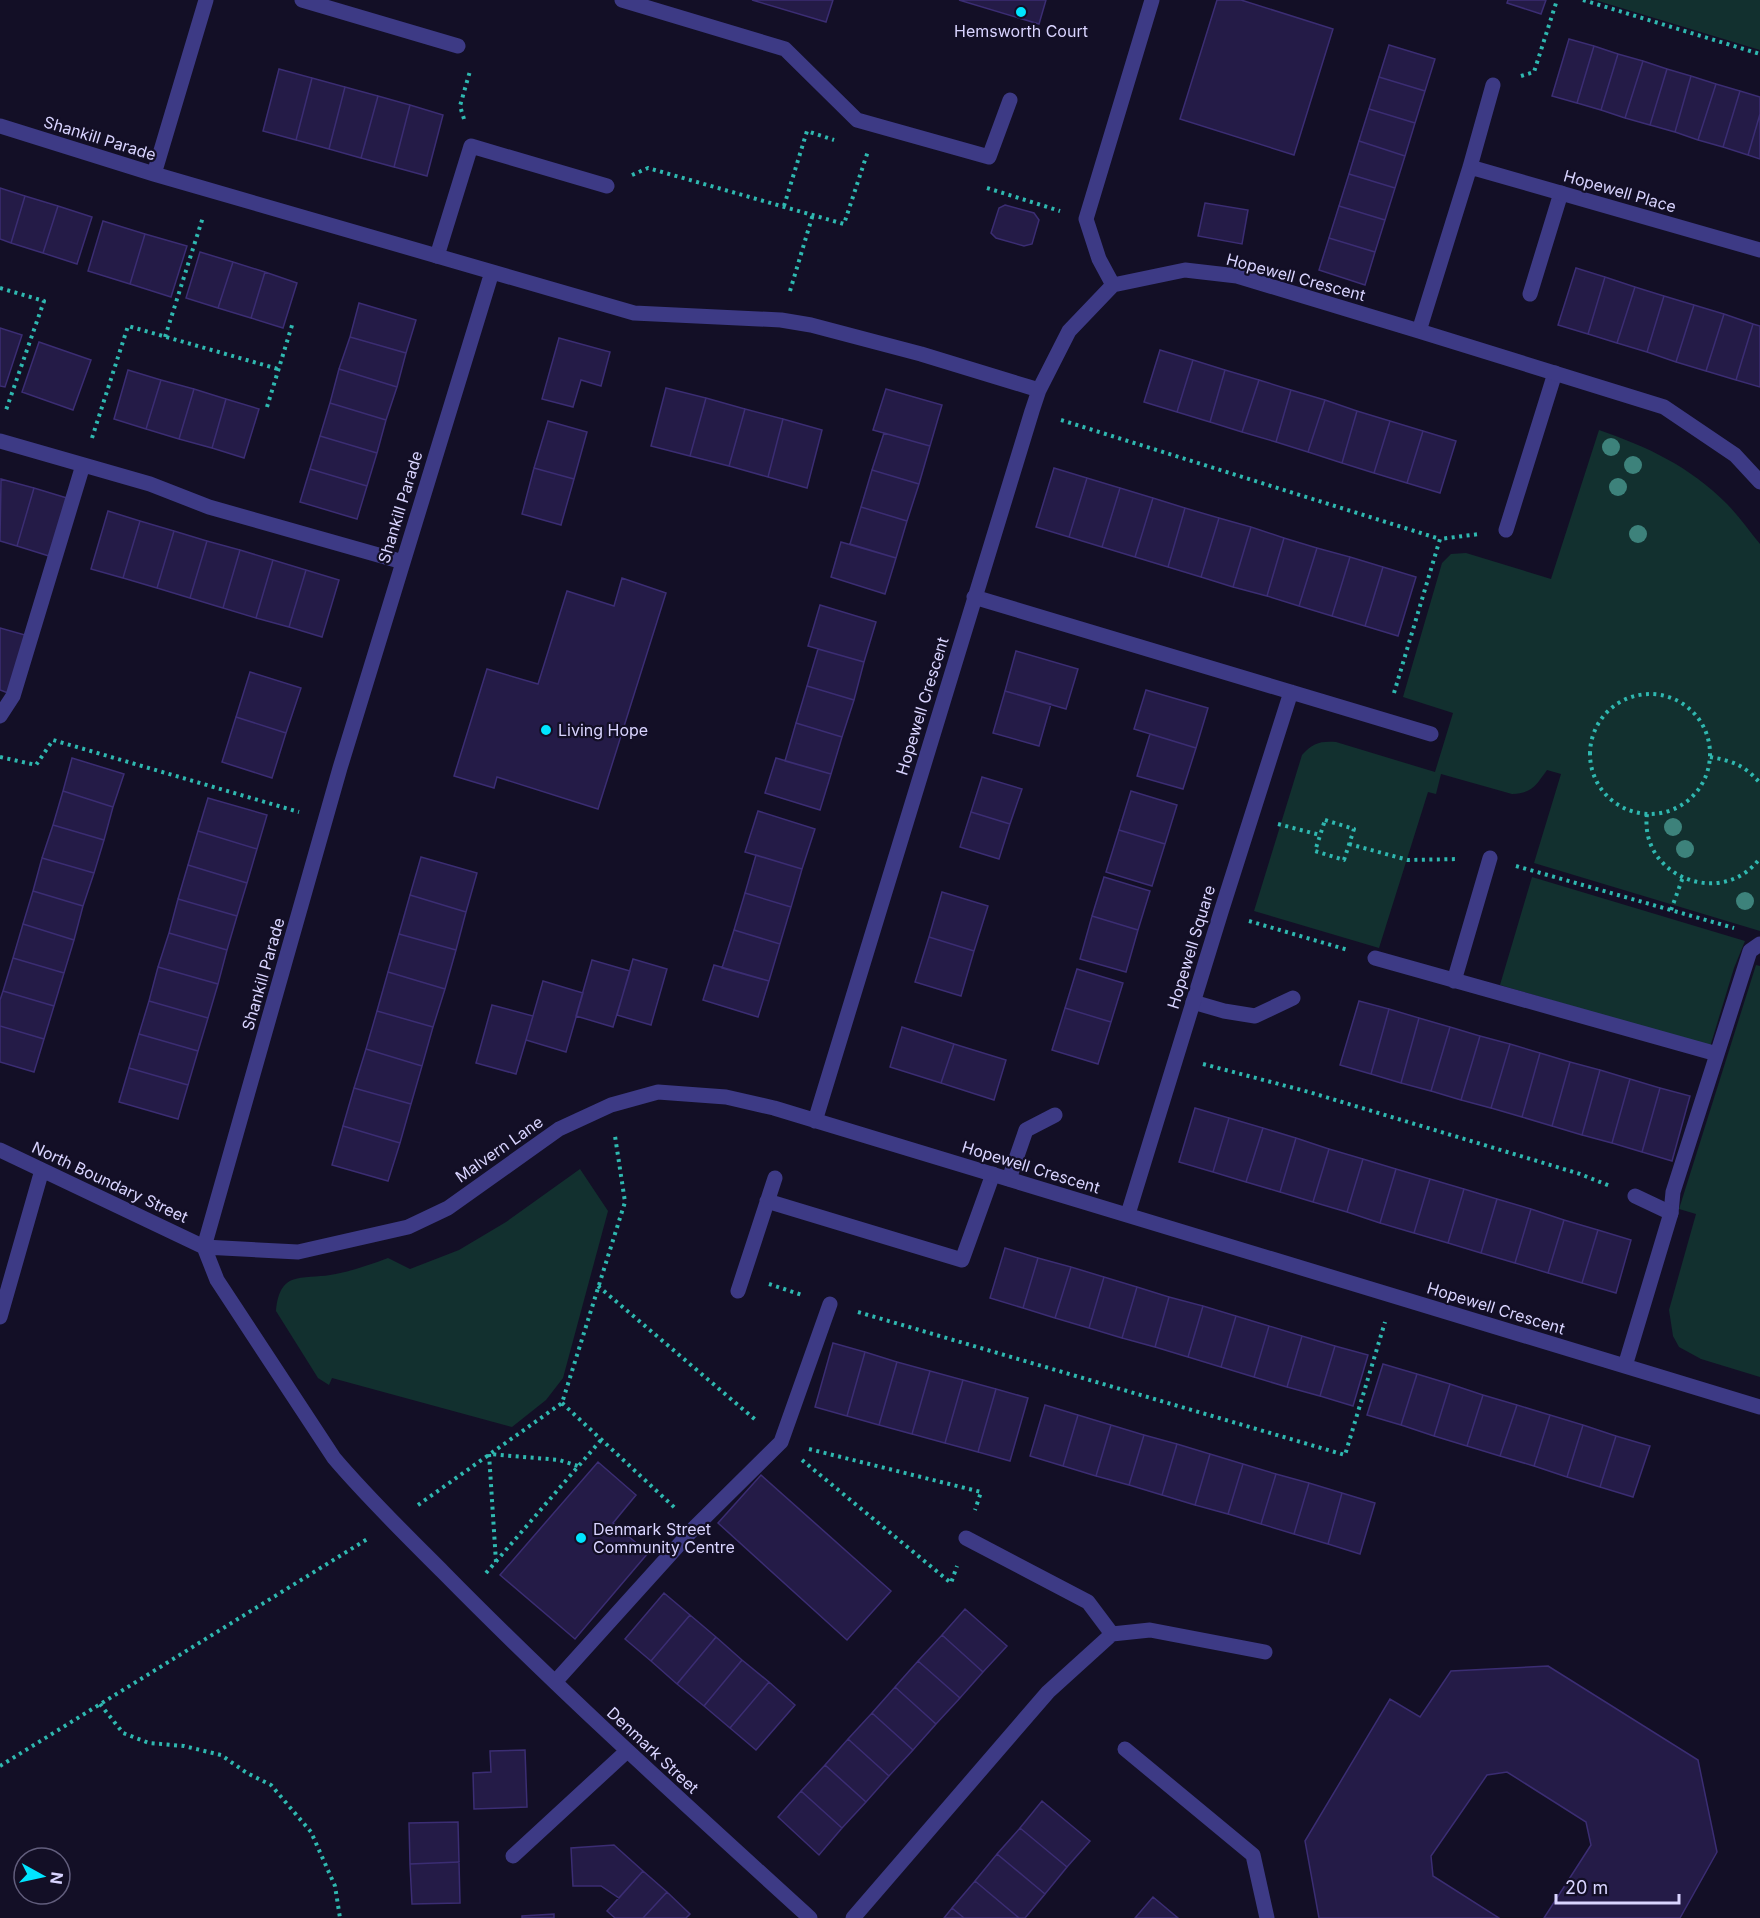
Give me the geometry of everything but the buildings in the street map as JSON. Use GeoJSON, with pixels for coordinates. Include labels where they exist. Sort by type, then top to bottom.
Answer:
{"type":"FeatureCollection","features":[{"type":"Feature","properties":{"kind":"street"},"geometry":{"type":"LineString","coordinates":[[154,174],[206,0]]}},
{"type":"Feature","properties":{"kind":"street"},"geometry":{"type":"LineString","coordinates":[[302,0],[458,46]]}},
{"type":"Feature","properties":{"kind":"street"},"geometry":{"type":"LineString","coordinates":[[622,0],[785,49],[857,120],[989,157],[1010,100]]}},
{"type":"Feature","properties":{"kind":"street"},"geometry":{"type":"LineString","coordinates":[[1113,285],[1099,260],[1086,219],[1152,0]]}},
{"type":"Feature","properties":{"kind":"street"},"geometry":{"type":"LineString","coordinates":[[1419,331],[1493,85]]}},
{"type":"Feature","properties":{"kind":"street","name":"Shankill Parade"},"geometry":{"type":"LineString","coordinates":[[0,126],[154,174],[492,272],[325,819],[204,1247]]}},
{"type":"Feature","properties":{"kind":"street"},"geometry":{"type":"LineString","coordinates":[[437,256],[471,146],[607,186]]}},
{"type":"Feature","properties":{"kind":"street","name":"Hopewell Place"},"geometry":{"type":"LineString","coordinates":[[1470,167],[1760,250]]}},
{"type":"Feature","properties":{"kind":"street"},"geometry":{"type":"LineString","coordinates":[[1530,294],[1561,193]]}},
{"type":"Feature","properties":{"kind":"street","name":"Hopewell Crescent"},"geometry":{"type":"LineString","coordinates":[[1760,482],[1735,455],[1664,407],[1419,331],[1237,276],[1185,270],[1113,285],[1069,331],[1032,411],[815,1121],[1760,1407]]}},
{"type":"Feature","properties":{"kind":"street"},"geometry":{"type":"LineString","coordinates":[[492,272],[634,313],[781,320],[811,325],[921,354],[1040,390]]}},
{"type":"Feature","properties":{"kind":"street"},"geometry":{"type":"LineString","coordinates":[[1506,530],[1555,373]]}},
{"type":"Feature","properties":{"kind":"street"},"geometry":{"type":"LineString","coordinates":[[0,441],[150,484],[209,507],[403,562]]}},
{"type":"Feature","properties":{"kind":"street"},"geometry":{"type":"LineString","coordinates":[[0,716],[13,696],[83,465]]}},
{"type":"Feature","properties":{"kind":"street"},"geometry":{"type":"LineString","coordinates":[[974,597],[1431,734]]}},
{"type":"Feature","properties":{"kind":"street","name":"Hopewell Square"},"geometry":{"type":"LineString","coordinates":[[1128,1214],[1291,692]]}},
{"type":"Feature","properties":{"kind":"street"},"geometry":{"type":"LineString","coordinates":[[1454,981],[1490,858]]}},
{"type":"Feature","properties":{"kind":"street"},"geometry":{"type":"LineString","coordinates":[[1625,1366],[1671,1213],[1673,1192],[1717,1054],[1750,951],[1760,944]]}},
{"type":"Feature","properties":{"kind":"street"},"geometry":{"type":"LineString","coordinates":[[1375,958],[1717,1054]]}},
{"type":"Feature","properties":{"kind":"street"},"geometry":{"type":"LineString","coordinates":[[1193,1002],[1224,1011],[1255,1016],[1293,998]]}},
{"type":"Feature","properties":{"kind":"street","name":"Malvern Lane"},"geometry":{"type":"LineString","coordinates":[[204,1247],[298,1252],[408,1227],[448,1208],[559,1129],[611,1105],[658,1092],[726,1096],[815,1121]]}},
{"type":"Feature","properties":{"kind":"street"},"geometry":{"type":"LineString","coordinates":[[1009,1179],[1026,1130],[1055,1115]]}},
{"type":"Feature","properties":{"kind":"street","name":"North Boundary Street"},"geometry":{"type":"LineString","coordinates":[[0,1150],[204,1247]]}},
{"type":"Feature","properties":{"kind":"street"},"geometry":{"type":"LineString","coordinates":[[0,1317],[42,1170]]}},
{"type":"Feature","properties":{"kind":"street"},"geometry":{"type":"LineString","coordinates":[[767,1201],[962,1260],[993,1174]]}},
{"type":"Feature","properties":{"kind":"street"},"geometry":{"type":"LineString","coordinates":[[738,1291],[775,1178]]}},
{"type":"Feature","properties":{"kind":"street"},"geometry":{"type":"LineString","coordinates":[[1635,1196],[1671,1213]]}},
{"type":"Feature","properties":{"kind":"street","name":"Denmark Street"},"geometry":{"type":"LineString","coordinates":[[204,1247],[217,1280],[334,1458],[471,1601],[627,1751],[810,1918]]}},
{"type":"Feature","properties":{"kind":"street"},"geometry":{"type":"LineString","coordinates":[[555,1682],[695,1527],[781,1442],[830,1304]]}},
{"type":"Feature","properties":{"kind":"street"},"geometry":{"type":"LineString","coordinates":[[966,1538],[1088,1602],[1112,1634]]}},
{"type":"Feature","properties":{"kind":"street"},"geometry":{"type":"LineString","coordinates":[[853,1918],[1048,1692],[1112,1634],[1150,1630],[1265,1652]]}},
{"type":"Feature","properties":{"kind":"street"},"geometry":{"type":"LineString","coordinates":[[1125,1749],[1253,1855],[1267,1918]]}},
{"type":"Feature","properties":{"kind":"street"},"geometry":{"type":"LineString","coordinates":[[513,1856],[627,1751]]}},
{"type":"Feature","properties":{"kind":"path"},"geometry":{"type":"LineString","coordinates":[[1493,85],[1534,72],[1557,0]]}},
{"type":"Feature","properties":{"kind":"path"},"geometry":{"type":"LineString","coordinates":[[1583,0],[1760,54]]}},
{"type":"Feature","properties":{"kind":"path"},"geometry":{"type":"LineString","coordinates":[[458,46],[471,73],[460,106],[471,146]]}},
{"type":"Feature","properties":{"kind":"path"},"geometry":{"type":"LineString","coordinates":[[784,206],[807,131],[837,141]]}},
{"type":"Feature","properties":{"kind":"path"},"geometry":{"type":"LineString","coordinates":[[607,186],[648,168],[844,224],[868,150],[858,147]]}},
{"type":"Feature","properties":{"kind":"path"},"geometry":{"type":"LineString","coordinates":[[977,185],[1086,219]]}},
{"type":"Feature","properties":{"kind":"path"},"geometry":{"type":"LineString","coordinates":[[165,337],[211,190]]}},
{"type":"Feature","properties":{"kind":"path"},"geometry":{"type":"LineString","coordinates":[[781,320],[813,214]]}},
{"type":"Feature","properties":{"kind":"path"},"geometry":{"type":"LineString","coordinates":[[0,288],[44,301],[4,417]]}},
{"type":"Feature","properties":{"kind":"path"},"geometry":{"type":"LineString","coordinates":[[267,407],[293,322]]}},
{"type":"Feature","properties":{"kind":"path"},"geometry":{"type":"LineString","coordinates":[[83,465],[128,326],[278,369]]}},
{"type":"Feature","properties":{"kind":"path"},"geometry":{"type":"LineString","coordinates":[[1032,411],[1440,540],[1506,530]]}},
{"type":"Feature","properties":{"kind":"path"},"geometry":{"type":"LineString","coordinates":[[1386,720],[1440,540]]}},
{"type":"Feature","properties":{"kind":"path"},"geometry":{"type":"LineString","coordinates":[[1646,694],[1665,696],[1684,705],[1698,719],[1707,737],[1710,757],[1706,775],[1696,791],[1683,804],[1666,812],[1647,814],[1627,810],[1610,799],[1598,784],[1591,765],[1590,744],[1597,725],[1609,709],[1626,699],[1646,694]]}},
{"type":"Feature","properties":{"kind":"path"},"geometry":{"type":"LineString","coordinates":[[0,757],[36,765],[53,740],[325,819]]}},
{"type":"Feature","properties":{"kind":"path"},"geometry":{"type":"LineString","coordinates":[[1710,757],[1731,760],[1749,771],[1760,783]]}},
{"type":"Feature","properties":{"kind":"path"},"geometry":{"type":"LineString","coordinates":[[1647,814],[1646,823],[1650,843],[1660,860],[1675,874],[1693,882],[1713,884],[1735,879],[1753,867],[1760,858]]}},
{"type":"Feature","properties":{"kind":"path"},"geometry":{"type":"LineString","coordinates":[[1251,817],[1320,835]]}},
{"type":"Feature","properties":{"kind":"path"},"geometry":{"type":"LineString","coordinates":[[1325,820],[1354,829],[1344,860],[1315,851],[1320,835],[1325,820]]}},
{"type":"Feature","properties":{"kind":"path"},"geometry":{"type":"LineString","coordinates":[[1349,844],[1408,860],[1490,858],[1735,929]]}},
{"type":"Feature","properties":{"kind":"path"},"geometry":{"type":"LineString","coordinates":[[1671,910],[1683,877]]}},
{"type":"Feature","properties":{"kind":"path"},"geometry":{"type":"LineString","coordinates":[[1221,912],[1375,958]]}},
{"type":"Feature","properties":{"kind":"path"},"geometry":{"type":"LineString","coordinates":[[1176,1056],[1309,1092],[1569,1170],[1635,1196]]}},
{"type":"Feature","properties":{"kind":"path"},"geometry":{"type":"LineString","coordinates":[[0,1766],[394,1522],[562,1403],[625,1202],[611,1105]]}},
{"type":"Feature","properties":{"kind":"path"},"geometry":{"type":"LineString","coordinates":[[743,1275],[830,1304],[1345,1455],[1392,1295]]}},
{"type":"Feature","properties":{"kind":"path"},"geometry":{"type":"LineString","coordinates":[[562,1403],[695,1527]]}},
{"type":"Feature","properties":{"kind":"path"},"geometry":{"type":"LineString","coordinates":[[471,1601],[496,1562],[601,1440]]}},
{"type":"Feature","properties":{"kind":"path"},"geometry":{"type":"LineString","coordinates":[[781,1442],[981,1492],[966,1538]]}},
{"type":"Feature","properties":{"kind":"path"},"geometry":{"type":"LineString","coordinates":[[489,1455],[560,1460],[578,1466]]}},
{"type":"Feature","properties":{"kind":"path"},"geometry":{"type":"LineString","coordinates":[[489,1455],[496,1562]]}},
{"type":"Feature","properties":{"kind":"path"},"geometry":{"type":"LineString","coordinates":[[100,1704],[123,1733],[149,1743],[184,1746],[221,1755],[247,1773],[271,1785],[311,1832],[335,1886],[340,1918]]}},
{"type":"Feature","properties":{"kind":"green space"},"geometry":{"type":"Polygon","coordinates":[[[1595,0],[1760,0],[1760,50],[1595,0]]]}},
{"type":"Feature","properties":{"kind":"green space"},"geometry":{"type":"Polygon","coordinates":[[[1599,430],[1634,443],[1683,468],[1727,504],[1760,544],[1760,931],[1534,863],[1561,774],[1547,770],[1537,784],[1529,790],[1512,794],[1441,774],[1436,794],[1428,792],[1379,948],[1254,911],[1302,755],[1313,745],[1336,742],[1435,772],[1453,713],[1403,697],[1442,563],[1451,554],[1466,553],[1551,579],[1599,430]]]}},
{"type":"Feature","properties":{"kind":"green space"},"geometry":{"type":"Polygon","coordinates":[[[1532,877],[1745,941],[1734,968],[1710,1047],[1500,985],[1532,877]]]}},
{"type":"Feature","properties":{"kind":"green space"},"geometry":{"type":"Polygon","coordinates":[[[1756,965],[1760,966],[1760,1377],[1701,1359],[1679,1347],[1673,1336],[1669,1310],[1696,1214],[1679,1209],[1756,965]]]}},
{"type":"Feature","properties":{"kind":"green space"},"geometry":{"type":"Polygon","coordinates":[[[580,1169],[608,1211],[563,1378],[546,1400],[512,1427],[332,1378],[329,1385],[318,1378],[276,1311],[282,1289],[292,1280],[345,1272],[388,1258],[410,1269],[459,1250],[506,1222],[580,1169]]]}},
{"type":"Feature","properties":{"kind":"place","name":"Hemsworth Court"},"geometry":{"type":"Point","coordinates":[1021,12]}},
{"type":"Feature","properties":{"kind":"place","name":"Living Hope"},"geometry":{"type":"Point","coordinates":[546,730]}},
{"type":"Feature","properties":{"kind":"place","name":"Denmark Street Community Centre"},"geometry":{"type":"Point","coordinates":[581,1538]}}]}
